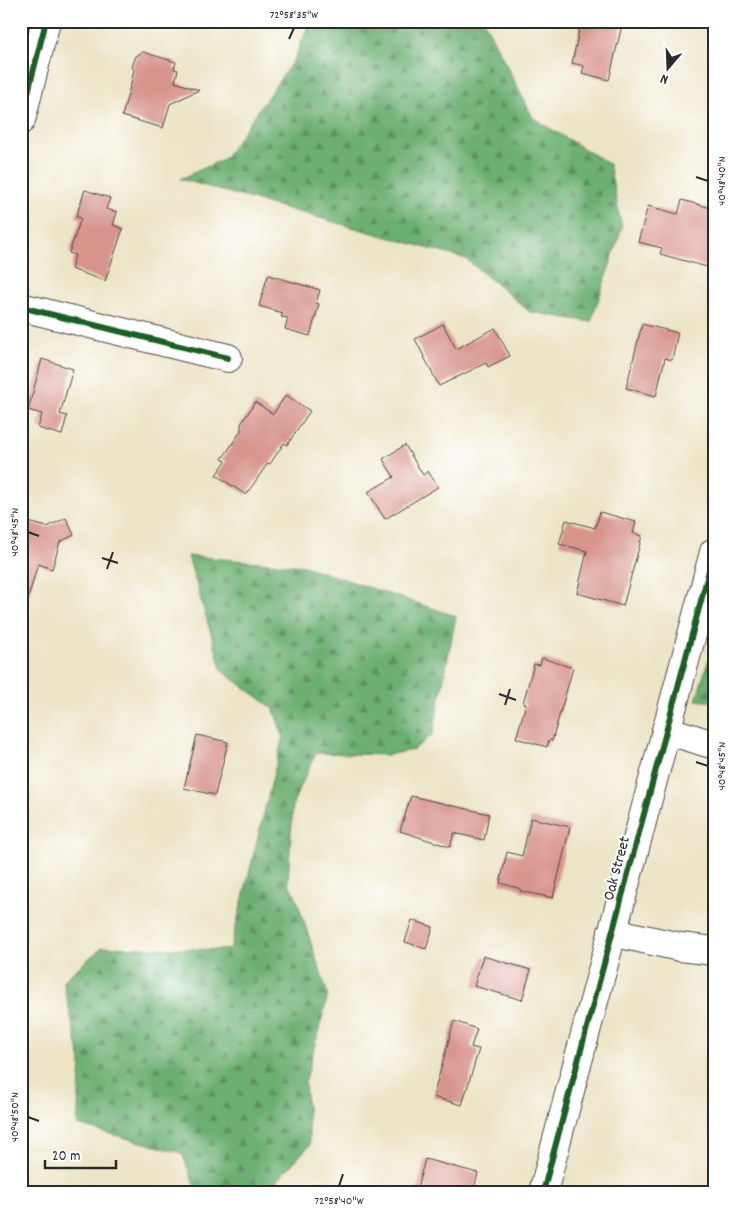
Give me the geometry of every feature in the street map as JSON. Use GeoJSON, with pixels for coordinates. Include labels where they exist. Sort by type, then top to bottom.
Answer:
{"type":"FeatureCollection","features":[{"type":"Feature","properties":{"kind":"street"},"geometry":{"type":"LineString","coordinates":[[21,120],[46,21]]}},
{"type":"Feature","properties":{"kind":"street"},"geometry":{"type":"LineString","coordinates":[[21,307],[228,358]]}},
{"type":"Feature","properties":{"kind":"street","name":"Oak Street"},"geometry":{"type":"LineString","coordinates":[[543,1192],[714,552]]}},
{"type":"Feature","properties":{"kind":"street"},"geometry":{"type":"LineString","coordinates":[[666,730],[714,745]]}},
{"type":"Feature","properties":{"kind":"street"},"geometry":{"type":"LineString","coordinates":[[612,932],[680,947],[714,951]]}},
{"type":"Feature","properties":{"kind":"green space"},"geometry":{"type":"Polygon","coordinates":[[[310,21],[484,21],[533,118],[609,164],[622,228],[591,322],[530,312],[466,259],[180,179],[224,159],[295,58],[310,21]]]}},
{"type":"Feature","properties":{"kind":"green space"},"geometry":{"type":"Polygon","coordinates":[[[188,556],[304,566],[456,616],[433,734],[413,750],[387,755],[316,753],[293,803],[288,882],[296,897],[328,995],[305,1083],[310,1145],[266,1192],[202,1192],[195,1187],[182,1153],[77,1125],[81,1062],[63,981],[102,947],[230,950],[283,736],[273,708],[222,671],[188,556]]]}},
{"type":"Feature","properties":{"kind":"green space"},"geometry":{"type":"Polygon","coordinates":[[[714,642],[714,702],[696,700],[714,642]]]}},
{"type":"Feature","properties":{"kind":"building"},"geometry":{"type":"Polygon","coordinates":[[[581,21],[623,21],[609,80],[582,73],[584,66],[572,63],[581,21]]]}},
{"type":"Feature","properties":{"kind":"building"},"geometry":{"type":"Polygon","coordinates":[[[143,52],[176,62],[174,69],[178,70],[175,82],[199,90],[170,104],[163,128],[122,116],[134,70],[132,67],[136,56],[143,52]]]}},
{"type":"Feature","properties":{"kind":"building"},"geometry":{"type":"Polygon","coordinates":[[[85,190],[110,198],[106,209],[117,212],[113,225],[123,229],[105,281],[71,269],[75,255],[69,253],[81,218],[76,217],[85,190]]]}},
{"type":"Feature","properties":{"kind":"building"},"geometry":{"type":"Polygon","coordinates":[[[682,200],[714,209],[714,241],[707,267],[660,254],[662,248],[638,242],[648,206],[678,214],[682,200]]]}},
{"type":"Feature","properties":{"kind":"building"},"geometry":{"type":"Polygon","coordinates":[[[268,275],[320,290],[316,303],[319,304],[310,336],[285,329],[288,318],[281,317],[283,313],[259,306],[268,275]]]}},
{"type":"Feature","properties":{"kind":"building"},"geometry":{"type":"Polygon","coordinates":[[[443,324],[456,349],[495,328],[510,356],[488,367],[486,363],[439,386],[415,339],[443,324]]]}},
{"type":"Feature","properties":{"kind":"building"},"geometry":{"type":"Polygon","coordinates":[[[642,324],[678,333],[672,360],[665,358],[656,396],[626,388],[642,324]]]}},
{"type":"Feature","properties":{"kind":"building"},"geometry":{"type":"Polygon","coordinates":[[[42,359],[73,369],[60,414],[67,416],[62,435],[38,428],[42,414],[28,410],[42,359]]]}},
{"type":"Feature","properties":{"kind":"building"},"geometry":{"type":"Polygon","coordinates":[[[286,395],[310,411],[287,445],[284,443],[246,495],[216,475],[226,461],[222,459],[241,431],[241,424],[255,402],[273,414],[286,395]]]}},
{"type":"Feature","properties":{"kind":"building"},"geometry":{"type":"Polygon","coordinates":[[[405,445],[423,475],[428,471],[438,487],[385,519],[368,492],[394,477],[383,459],[405,445]]]}},
{"type":"Feature","properties":{"kind":"building"},"geometry":{"type":"Polygon","coordinates":[[[600,512],[636,522],[633,533],[642,536],[623,606],[577,593],[587,551],[559,544],[566,520],[595,528],[600,512]]]}},
{"type":"Feature","properties":{"kind":"building"},"geometry":{"type":"Polygon","coordinates":[[[66,518],[74,535],[60,542],[52,569],[38,564],[26,605],[21,604],[21,520],[47,527],[66,518]]]}},
{"type":"Feature","properties":{"kind":"building"},"geometry":{"type":"Polygon","coordinates":[[[542,658],[573,668],[552,741],[549,740],[547,747],[516,738],[526,704],[523,703],[534,664],[540,665],[542,658]]]}},
{"type":"Feature","properties":{"kind":"building"},"geometry":{"type":"Polygon","coordinates":[[[197,735],[228,742],[215,795],[184,788],[197,735]]]}},
{"type":"Feature","properties":{"kind":"building"},"geometry":{"type":"Polygon","coordinates":[[[411,796],[489,814],[484,840],[454,833],[450,847],[400,831],[411,796]]]}},
{"type":"Feature","properties":{"kind":"building"},"geometry":{"type":"Polygon","coordinates":[[[531,818],[570,827],[553,898],[520,891],[521,889],[500,883],[507,852],[522,856],[531,818]]]}},
{"type":"Feature","properties":{"kind":"building"},"geometry":{"type":"Polygon","coordinates":[[[412,920],[433,927],[426,949],[405,942],[412,920]]]}},
{"type":"Feature","properties":{"kind":"building"},"geometry":{"type":"Polygon","coordinates":[[[483,956],[531,970],[522,1000],[474,986],[483,956]]]}},
{"type":"Feature","properties":{"kind":"building"},"geometry":{"type":"Polygon","coordinates":[[[454,1021],[477,1029],[471,1047],[479,1049],[462,1105],[433,1097],[454,1021]]]}},
{"type":"Feature","properties":{"kind":"building"},"geometry":{"type":"Polygon","coordinates":[[[425,1159],[478,1173],[473,1192],[416,1192],[425,1159]]]}},
{"type":"Feature","properties":{"kind":"cycle path"},"geometry":{"type":"LineString","coordinates":[[21,120],[46,21]]}},
{"type":"Feature","properties":{"kind":"cycle path"},"geometry":{"type":"LineString","coordinates":[[21,307],[228,358]]}},
{"type":"Feature","properties":{"kind":"cycle path"},"geometry":{"type":"LineString","coordinates":[[543,1192],[714,552]]}}]}
